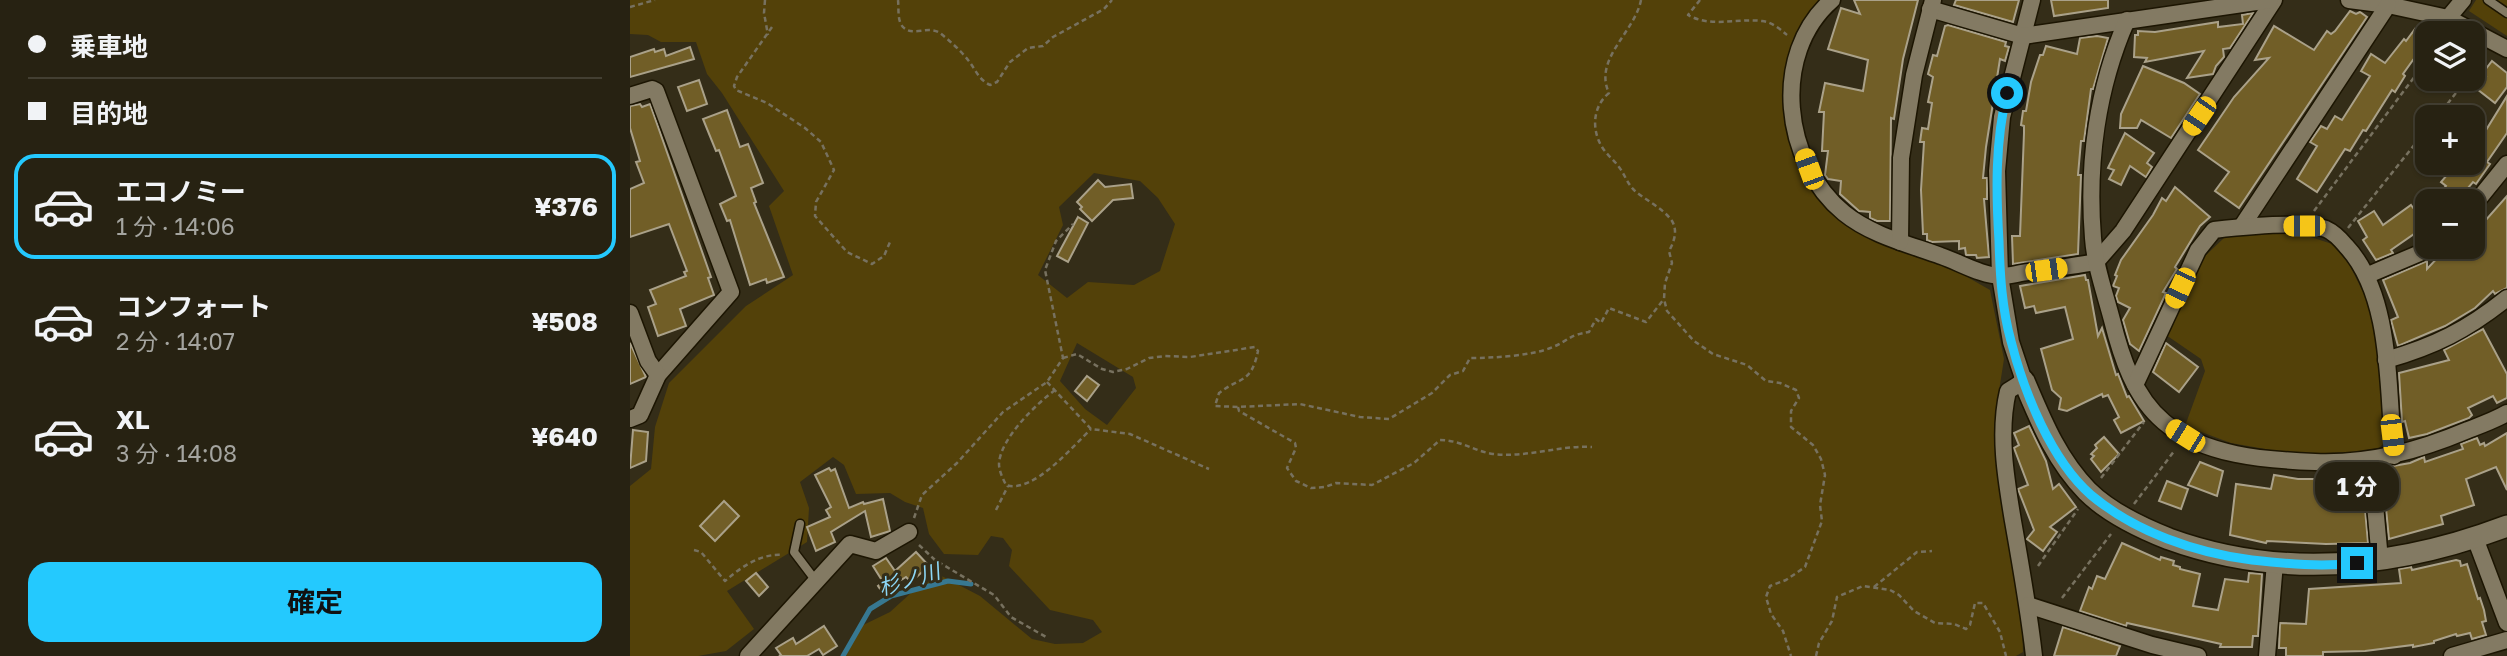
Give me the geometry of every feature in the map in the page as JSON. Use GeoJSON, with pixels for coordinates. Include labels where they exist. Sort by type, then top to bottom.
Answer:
{"type":"FeatureCollection","features":[{"type":"Feature","properties":{"kind":"street"},"geometry":{"type":"LineString","coordinates":[[1832,0],[1812,22],[1797,53],[1790,91],[1792,114],[1809,169],[1818,184],[1843,212],[1872,230],[2000,276],[2096,262],[2123,231],[2272,0]]}},
{"type":"Feature","properties":{"kind":"street"},"geometry":{"type":"LineString","coordinates":[[2032,0],[2001,117],[1997,171],[2000,276],[2011,342],[2024,381],[2041,423],[2072,474],[2105,506],[2154,533],[2199,550],[2275,562],[2335,566],[2430,551],[2507,526]]}},
{"type":"Feature","properties":{"kind":"street"},"geometry":{"type":"LineString","coordinates":[[1900,242],[1901,158],[1913,75],[1931,5],[2023,36],[2272,0]]}},
{"type":"Feature","properties":{"kind":"street"},"geometry":{"type":"LineString","coordinates":[[2349,0],[2448,18],[2507,49]]}},
{"type":"Feature","properties":{"kind":"street"},"geometry":{"type":"LineString","coordinates":[[2448,18],[2462,0]]}},
{"type":"Feature","properties":{"kind":"street"},"geometry":{"type":"LineString","coordinates":[[2242,226],[2388,5]]}},
{"type":"Feature","properties":{"kind":"street"},"geometry":{"type":"LineString","coordinates":[[2127,20],[2102,98],[2093,146],[2093,238],[2096,262],[2120,350],[2135,384],[2152,411],[2185,436],[2219,449],[2279,461],[2333,463],[2371,461],[2430,446],[2507,413]]}},
{"type":"Feature","properties":{"kind":"street"},"geometry":{"type":"LineString","coordinates":[[630,96],[652,89],[656,91],[731,292],[658,375],[640,415],[630,419]]}},
{"type":"Feature","properties":{"kind":"street"},"geometry":{"type":"LineString","coordinates":[[2485,191],[2507,164]]}},
{"type":"Feature","properties":{"kind":"street"},"geometry":{"type":"LineString","coordinates":[[2135,384],[2197,250],[2214,230],[2242,226],[2304,226],[2326,229],[2355,255],[2368,275],[2386,360],[2394,456]]}},
{"type":"Feature","properties":{"kind":"street"},"geometry":{"type":"LineString","coordinates":[[2368,275],[2415,255]]}},
{"type":"Feature","properties":{"kind":"street"},"geometry":{"type":"LineString","coordinates":[[2386,360],[2424,349],[2461,331],[2507,298]]}},
{"type":"Feature","properties":{"kind":"street"},"geometry":{"type":"LineString","coordinates":[[630,313],[648,361],[658,375]]}},
{"type":"Feature","properties":{"kind":"street"},"geometry":{"type":"LineString","coordinates":[[2024,381],[2008,391],[2003,427],[2010,503],[2034,656]]}},
{"type":"Feature","properties":{"kind":"street"},"geometry":{"type":"LineString","coordinates":[[2371,461],[2380,559]]}},
{"type":"Feature","properties":{"kind":"street"},"geometry":{"type":"LineString","coordinates":[[748,656],[850,544],[876,551],[909,532]]}},
{"type":"Feature","properties":{"kind":"street"},"geometry":{"type":"LineString","coordinates":[[2475,538],[2507,623]]}},
{"type":"Feature","properties":{"kind":"street"},"geometry":{"type":"LineString","coordinates":[[2267,656],[2275,562]]}},
{"type":"Feature","properties":{"kind":"street"},"geometry":{"type":"LineString","coordinates":[[2028,605],[2152,645],[2198,656]]}},
{"type":"Feature","properties":{"kind":"street"},"geometry":{"type":"LineString","coordinates":[[2452,656],[2507,639]]}},
{"type":"Feature","properties":{"kind":"lane"},"geometry":{"type":"LineString","coordinates":[[2488,0],[2507,13]]}},
{"type":"Feature","properties":{"kind":"lane"},"geometry":{"type":"LineString","coordinates":[[800,524],[794,552],[816,581]]}},
{"type":"Feature","properties":{"kind":"path"},"geometry":{"type":"LineString","coordinates":[[630,7],[655,0]]}},
{"type":"Feature","properties":{"kind":"path"},"geometry":{"type":"LineString","coordinates":[[765,0],[764,13],[768,35]]}},
{"type":"Feature","properties":{"kind":"path"},"geometry":{"type":"LineString","coordinates":[[898,0],[900,22],[904,29],[911,32],[933,29],[941,34],[969,61],[982,81],[990,85],[997,82],[1010,62],[1028,48],[1043,46],[1053,37],[1104,9],[1112,0]]}},
{"type":"Feature","properties":{"kind":"path"},"geometry":{"type":"LineString","coordinates":[[1641,0],[1639,12],[1607,64],[1606,86],[1609,93],[1601,100],[1596,110],[1600,145],[1617,164],[1634,190],[1671,220],[1675,241],[1669,251],[1672,263],[1665,283],[1664,299],[1667,311],[1694,341],[1713,354],[1747,365],[1766,381],[1780,383],[1796,390],[1800,398],[1791,411],[1791,427],[1813,445],[1821,459],[1825,475],[1820,505],[1822,521],[1805,567],[1786,580],[1770,586],[1766,597],[1770,614],[1783,631],[1791,656]]}},
{"type":"Feature","properties":{"kind":"path"},"geometry":{"type":"LineString","coordinates":[[1700,0],[1688,15],[1698,21],[1763,21],[1777,26],[1791,39],[1797,53]]}},
{"type":"Feature","properties":{"kind":"path"},"geometry":{"type":"LineString","coordinates":[[772,27],[737,77],[734,86],[736,90],[767,103],[821,142],[834,170],[816,202],[815,216],[848,252],[872,264],[884,256],[890,242]]}},
{"type":"Feature","properties":{"kind":"path"},"geometry":{"type":"LineString","coordinates":[[2304,226],[2415,76]]}},
{"type":"Feature","properties":{"kind":"path"},"geometry":{"type":"LineString","coordinates":[[2446,105],[2458,91]]}},
{"type":"Feature","properties":{"kind":"path"},"geometry":{"type":"LineString","coordinates":[[2340,239],[2415,145]]}},
{"type":"Feature","properties":{"kind":"path"},"geometry":{"type":"LineString","coordinates":[[1063,358],[1045,270],[1056,241],[1073,223]]}},
{"type":"Feature","properties":{"kind":"path"},"geometry":{"type":"LineString","coordinates":[[1046,637],[1011,617],[994,595],[935,560],[909,532],[922,495],[957,463],[1003,412],[1047,382],[1063,358],[1077,354],[1102,369],[1113,372],[1127,369],[1149,358],[1190,357],[1255,347],[1258,351],[1256,361],[1246,378],[1219,393],[1215,405],[1238,407],[1300,404],[1360,417],[1389,419],[1432,393],[1450,375],[1463,371],[1470,358],[1493,358],[1552,348],[1572,335],[1588,332],[1596,319],[1601,323],[1608,308],[1632,315],[1646,323],[1664,299]]}},
{"type":"Feature","properties":{"kind":"path"},"geometry":{"type":"LineString","coordinates":[[1047,382],[1091,429],[1130,434],[1209,469]]}},
{"type":"Feature","properties":{"kind":"path"},"geometry":{"type":"LineString","coordinates":[[1008,486],[999,467],[1002,451],[1021,423],[1055,390]]}},
{"type":"Feature","properties":{"kind":"path"},"geometry":{"type":"LineString","coordinates":[[1238,407],[1239,411],[1295,443],[1296,448],[1287,468],[1288,472],[1296,481],[1311,488],[1336,484],[1371,485],[1420,459],[1440,440],[1458,441],[1492,454],[1543,453],[1570,447],[1592,447]]}},
{"type":"Feature","properties":{"kind":"path"},"geometry":{"type":"LineString","coordinates":[[1008,486],[1024,486],[1036,479],[1091,429]]}},
{"type":"Feature","properties":{"kind":"path"},"geometry":{"type":"LineString","coordinates":[[996,510],[1008,486]]}},
{"type":"Feature","properties":{"kind":"path"},"geometry":{"type":"LineString","coordinates":[[694,550],[701,552],[725,581],[743,566],[769,555],[782,554],[787,560]]}},
{"type":"Feature","properties":{"kind":"path"},"geometry":{"type":"LineString","coordinates":[[1874,587],[1917,552],[1932,551]]}},
{"type":"Feature","properties":{"kind":"path"},"geometry":{"type":"LineString","coordinates":[[1815,656],[1832,621],[1837,597],[1863,586],[1899,595],[1914,611],[1935,622],[1954,624],[1966,629],[1970,625],[1975,603],[1983,603],[2000,632],[2006,656]]}},
{"type":"Feature","properties":{"kind":"shaded area"},"geometry":{"type":"Polygon","coordinates":[[[630,0],[1825,0],[1786,78],[1818,192],[1990,290],[2004,359],[1996,410],[2004,504],[2021,594],[2023,652],[2016,656],[846,656],[857,628],[890,612],[934,572],[980,596],[1032,639],[1055,644],[1083,643],[1102,632],[1093,620],[1050,610],[1009,566],[1012,550],[1003,538],[991,536],[978,555],[944,554],[929,534],[923,508],[890,493],[856,494],[844,465],[833,457],[800,482],[809,508],[807,542],[727,591],[754,629],[726,651],[698,656],[630,656],[630,486],[651,469],[655,427],[669,383],[746,306],[793,275],[769,206],[784,191],[707,74],[696,42],[661,42],[648,35],[630,34],[630,0]],[[1094,173],[1059,207],[1063,225],[1038,275],[1067,298],[1088,282],[1134,285],[1160,271],[1175,224],[1158,198],[1140,181],[1094,173]],[[1077,343],[1060,381],[1085,409],[1107,425],[1136,388],[1133,377],[1077,343]]]}},
{"type":"Feature","properties":{"kind":"shaded area"},"geometry":{"type":"Polygon","coordinates":[[[2476,0],[2507,0],[2507,36],[2485,21],[2469,11],[2476,0]]]}},
{"type":"Feature","properties":{"kind":"shaded area"},"geometry":{"type":"Polygon","coordinates":[[[2252,233],[2302,234],[2332,244],[2349,264],[2370,306],[2378,346],[2386,441],[2379,448],[2355,452],[2293,454],[2231,443],[2185,426],[2205,371],[2201,359],[2166,335],[2204,257],[2224,238],[2252,233]]]}},
{"type":"Feature","properties":{"kind":"building"},"geometry":{"type":"Polygon","coordinates":[[[1854,0],[1918,0],[1903,59],[1894,119],[1891,118],[1890,221],[1877,221],[1870,218],[1870,212],[1859,211],[1840,194],[1841,181],[1828,179],[1825,175],[1828,151],[1822,151],[1824,112],[1819,112],[1825,83],[1863,91],[1868,60],[1828,49],[1841,8],[1860,14],[1854,0]]]}},
{"type":"Feature","properties":{"kind":"building"},"geometry":{"type":"Polygon","coordinates":[[[1956,0],[2019,0],[2013,22],[1954,5],[1956,0]]]}},
{"type":"Feature","properties":{"kind":"building"},"geometry":{"type":"Polygon","coordinates":[[[2051,0],[2108,0],[2108,8],[2054,16],[2051,0]]]}},
{"type":"Feature","properties":{"kind":"building"},"geometry":{"type":"Polygon","coordinates":[[[2350,11],[2356,14],[2360,12],[2367,17],[2239,208],[2215,191],[2229,172],[2198,150],[2234,97],[2269,58],[2255,60],[2274,26],[2314,50],[2327,31],[2331,34],[2335,31],[2350,11]]]}},
{"type":"Feature","properties":{"kind":"building"},"geometry":{"type":"Polygon","coordinates":[[[2253,13],[2230,48],[2223,49],[2224,57],[2213,74],[2187,78],[2204,51],[2145,62],[2147,58],[2134,57],[2135,35],[2138,35],[2138,31],[2155,32],[2218,22],[2218,27],[2243,24],[2242,15],[2253,13]]]}},
{"type":"Feature","properties":{"kind":"building"},"geometry":{"type":"Polygon","coordinates":[[[1945,26],[2006,42],[2005,46],[2009,47],[2005,61],[2000,59],[1983,178],[1987,178],[1987,199],[1984,199],[1989,257],[1966,255],[1965,248],[1959,249],[1959,241],[1932,242],[1927,240],[1927,234],[1923,234],[1921,190],[1924,142],[1920,142],[1922,128],[1928,129],[1932,103],[1928,102],[1933,77],[1928,74],[1933,55],[1937,56],[1945,26]]]}},
{"type":"Feature","properties":{"kind":"building"},"geometry":{"type":"Polygon","coordinates":[[[2415,29],[2415,57],[2395,92],[2392,90],[2366,131],[2363,130],[2350,151],[2345,149],[2317,192],[2297,179],[2317,146],[2310,142],[2321,126],[2327,129],[2335,116],[2342,120],[2370,76],[2361,71],[2371,54],[2385,63],[2404,39],[2406,41],[2415,29]]]}},
{"type":"Feature","properties":{"kind":"building"},"geometry":{"type":"Polygon","coordinates":[[[2080,38],[2108,38],[2091,89],[2084,141],[2081,141],[2078,254],[2013,264],[2012,236],[2020,236],[2024,133],[2024,126],[2021,125],[2040,55],[2043,55],[2046,46],[2077,54],[2080,38]]]}},
{"type":"Feature","properties":{"kind":"building"},"geometry":{"type":"Polygon","coordinates":[[[690,47],[694,59],[630,77],[630,57],[654,49],[655,52],[664,49],[666,56],[690,47]]]}},
{"type":"Feature","properties":{"kind":"building"},"geometry":{"type":"Polygon","coordinates":[[[2492,61],[2507,73],[2507,87],[2495,103],[2480,91],[2485,91],[2485,70],[2492,61]]]}},
{"type":"Feature","properties":{"kind":"building"},"geometry":{"type":"Polygon","coordinates":[[[2143,66],[2184,83],[2200,94],[2171,138],[2141,120],[2137,128],[2120,128],[2121,114],[2143,66]]]}},
{"type":"Feature","properties":{"kind":"building"},"geometry":{"type":"Polygon","coordinates":[[[699,80],[707,104],[687,111],[678,87],[699,80]]]}},
{"type":"Feature","properties":{"kind":"building"},"geometry":{"type":"Polygon","coordinates":[[[2507,96],[2507,133],[2487,162],[2490,164],[2485,171],[2485,129],[2507,96]]]}},
{"type":"Feature","properties":{"kind":"building"},"geometry":{"type":"Polygon","coordinates":[[[640,104],[642,107],[650,104],[711,277],[708,278],[714,295],[680,309],[686,326],[658,336],[648,307],[656,304],[650,290],[686,276],[684,272],[687,271],[669,224],[630,237],[630,189],[644,183],[636,162],[640,161],[630,128],[630,106],[640,104]]]}},
{"type":"Feature","properties":{"kind":"building"},"geometry":{"type":"Polygon","coordinates":[[[727,110],[740,147],[748,144],[763,183],[751,188],[756,202],[754,203],[784,277],[767,283],[766,279],[750,285],[730,220],[727,221],[720,204],[736,196],[719,150],[716,151],[703,119],[727,110]]]}},
{"type":"Feature","properties":{"kind":"building"},"geometry":{"type":"Polygon","coordinates":[[[2125,133],[2154,153],[2147,163],[2152,167],[2146,177],[2130,166],[2121,185],[2109,179],[2114,170],[2108,168],[2125,133]]]}},
{"type":"Feature","properties":{"kind":"building"},"geometry":{"type":"Polygon","coordinates":[[[2447,175],[2482,175],[2476,184],[2473,182],[2467,189],[2443,189],[2446,186],[2441,182],[2447,175]]]}},
{"type":"Feature","properties":{"kind":"building"},"geometry":{"type":"Polygon","coordinates":[[[1098,180],[1105,187],[1131,184],[1133,198],[1113,200],[1092,221],[1077,202],[1098,180]]]}},
{"type":"Feature","properties":{"kind":"building"},"geometry":{"type":"Polygon","coordinates":[[[2175,187],[2210,217],[2200,226],[2175,267],[2177,269],[2163,292],[2166,293],[2139,351],[2130,344],[2123,320],[2130,308],[2118,302],[2116,296],[2119,288],[2113,286],[2117,276],[2115,275],[2121,260],[2162,198],[2166,201],[2175,187]]]}},
{"type":"Feature","properties":{"kind":"building"},"geometry":{"type":"Polygon","coordinates":[[[2507,196],[2507,288],[2495,294],[2493,291],[2475,308],[2445,326],[2398,346],[2391,320],[2398,317],[2383,280],[2427,261],[2427,269],[2436,259],[2485,259],[2485,221],[2507,196]]]}},
{"type":"Feature","properties":{"kind":"building"},"geometry":{"type":"Polygon","coordinates":[[[2411,205],[2415,210],[2415,233],[2391,250],[2393,253],[2376,260],[2363,240],[2367,237],[2358,221],[2374,211],[2383,225],[2411,205]]]}},
{"type":"Feature","properties":{"kind":"building"},"geometry":{"type":"Polygon","coordinates":[[[1078,217],[1088,223],[1068,262],[1057,256],[1078,217]]]}},
{"type":"Feature","properties":{"kind":"building"},"geometry":{"type":"Polygon","coordinates":[[[2085,275],[2098,336],[2102,328],[2116,375],[2118,374],[2127,397],[2129,396],[2144,421],[2121,433],[2114,420],[2119,417],[2108,395],[2103,397],[2102,394],[2067,411],[2059,409],[2061,398],[2052,390],[2041,349],[2073,339],[2065,307],[2036,313],[2034,306],[2025,308],[2020,286],[2085,275]]]}},
{"type":"Feature","properties":{"kind":"building"},"geometry":{"type":"Polygon","coordinates":[[[2483,329],[2507,374],[2507,398],[2497,403],[2493,396],[2468,408],[2472,415],[2469,418],[2409,438],[2405,421],[2402,422],[2399,373],[2449,360],[2444,350],[2483,329]]]}},
{"type":"Feature","properties":{"kind":"building"},"geometry":{"type":"Polygon","coordinates":[[[630,343],[646,377],[630,384],[630,343]]]}},
{"type":"Feature","properties":{"kind":"building"},"geometry":{"type":"Polygon","coordinates":[[[2166,343],[2198,367],[2179,392],[2153,372],[2166,343]]]}},
{"type":"Feature","properties":{"kind":"building"},"geometry":{"type":"Polygon","coordinates":[[[1087,376],[1099,385],[1087,401],[1075,391],[1087,376]]]}},
{"type":"Feature","properties":{"kind":"building"},"geometry":{"type":"Polygon","coordinates":[[[2029,426],[2046,461],[2053,489],[2059,484],[2076,507],[2050,527],[2057,532],[2043,551],[2027,539],[2034,530],[2018,489],[2028,485],[2014,448],[2019,445],[2014,433],[2029,426]]]}},
{"type":"Feature","properties":{"kind":"building"},"geometry":{"type":"Polygon","coordinates":[[[633,430],[648,432],[646,461],[630,468],[633,430]]]}},
{"type":"Feature","properties":{"kind":"building"},"geometry":{"type":"Polygon","coordinates":[[[2507,433],[2507,490],[2496,467],[2466,479],[2474,505],[2441,516],[2443,524],[2389,539],[2382,468],[2410,463],[2424,457],[2425,462],[2463,449],[2461,444],[2477,438],[2480,445],[2484,443],[2485,446],[2507,433]]]}},
{"type":"Feature","properties":{"kind":"building"},"geometry":{"type":"Polygon","coordinates":[[[2104,437],[2119,454],[2101,472],[2091,459],[2094,456],[2091,454],[2097,448],[2095,445],[2104,437]]]}},
{"type":"Feature","properties":{"kind":"building"},"geometry":{"type":"Polygon","coordinates":[[[2200,462],[2223,471],[2217,496],[2188,485],[2200,462]]]}},
{"type":"Feature","properties":{"kind":"building"},"geometry":{"type":"Polygon","coordinates":[[[829,468],[831,471],[835,469],[849,508],[863,502],[864,504],[883,499],[890,531],[871,537],[865,511],[831,532],[835,542],[816,551],[807,527],[830,517],[826,510],[831,507],[815,475],[829,468]]]}},
{"type":"Feature","properties":{"kind":"building"},"geometry":{"type":"Polygon","coordinates":[[[2347,472],[2348,476],[2362,475],[2368,543],[2266,543],[2230,535],[2236,484],[2271,489],[2274,475],[2318,479],[2318,475],[2347,472]]]}},
{"type":"Feature","properties":{"kind":"building"},"geometry":{"type":"Polygon","coordinates":[[[2167,481],[2188,489],[2181,509],[2159,501],[2167,481]]]}},
{"type":"Feature","properties":{"kind":"building"},"geometry":{"type":"Polygon","coordinates":[[[724,501],[739,516],[715,541],[700,526],[724,501]]]}},
{"type":"Feature","properties":{"kind":"building"},"geometry":{"type":"Polygon","coordinates":[[[2122,543],[2160,560],[2161,557],[2174,561],[2173,565],[2180,569],[2200,574],[2193,606],[2218,610],[2225,579],[2248,582],[2249,573],[2262,574],[2258,636],[2253,636],[2252,647],[2220,647],[2221,644],[2127,623],[2126,626],[2080,611],[2089,587],[2092,589],[2097,576],[2105,579],[2122,543]]]}},
{"type":"Feature","properties":{"kind":"building"},"geometry":{"type":"Polygon","coordinates":[[[916,552],[929,566],[911,582],[906,577],[882,592],[878,586],[883,582],[873,566],[886,558],[895,571],[916,552]]]}},
{"type":"Feature","properties":{"kind":"building"},"geometry":{"type":"Polygon","coordinates":[[[2460,561],[2461,566],[2467,564],[2484,610],[2486,621],[2482,622],[2486,635],[2472,639],[2470,633],[2456,634],[2434,643],[2413,647],[2323,652],[2323,656],[2286,656],[2286,648],[2279,648],[2280,623],[2306,624],[2309,589],[2401,583],[2399,569],[2411,567],[2412,570],[2460,561]]]}},
{"type":"Feature","properties":{"kind":"building"},"geometry":{"type":"Polygon","coordinates":[[[756,573],[768,587],[759,596],[746,581],[756,573]]]}},
{"type":"Feature","properties":{"kind":"building"},"geometry":{"type":"Polygon","coordinates":[[[824,626],[837,646],[823,655],[819,649],[807,656],[779,656],[781,655],[776,648],[793,638],[796,644],[824,626]]]}},
{"type":"Feature","properties":{"kind":"building"},"geometry":{"type":"Polygon","coordinates":[[[2063,627],[2120,646],[2116,656],[2054,656],[2063,627]]]}},
{"type":"Feature","properties":{"kind":"waterway","name":"杉ノ川"},"geometry":{"type":"LineString","coordinates":[[843,656],[870,609],[891,596],[948,581],[971,584]]}},
{"type":"Feature","properties":{"kind":"route"},"geometry":{"type":"LineString","coordinates":[[2007,93],[2001,117],[1997,171],[2000,276],[2005,311],[2011,342],[2041,423],[2072,474],[2105,506],[2154,533],[2199,550],[2275,562],[2335,566],[2357,563]]}}]}
